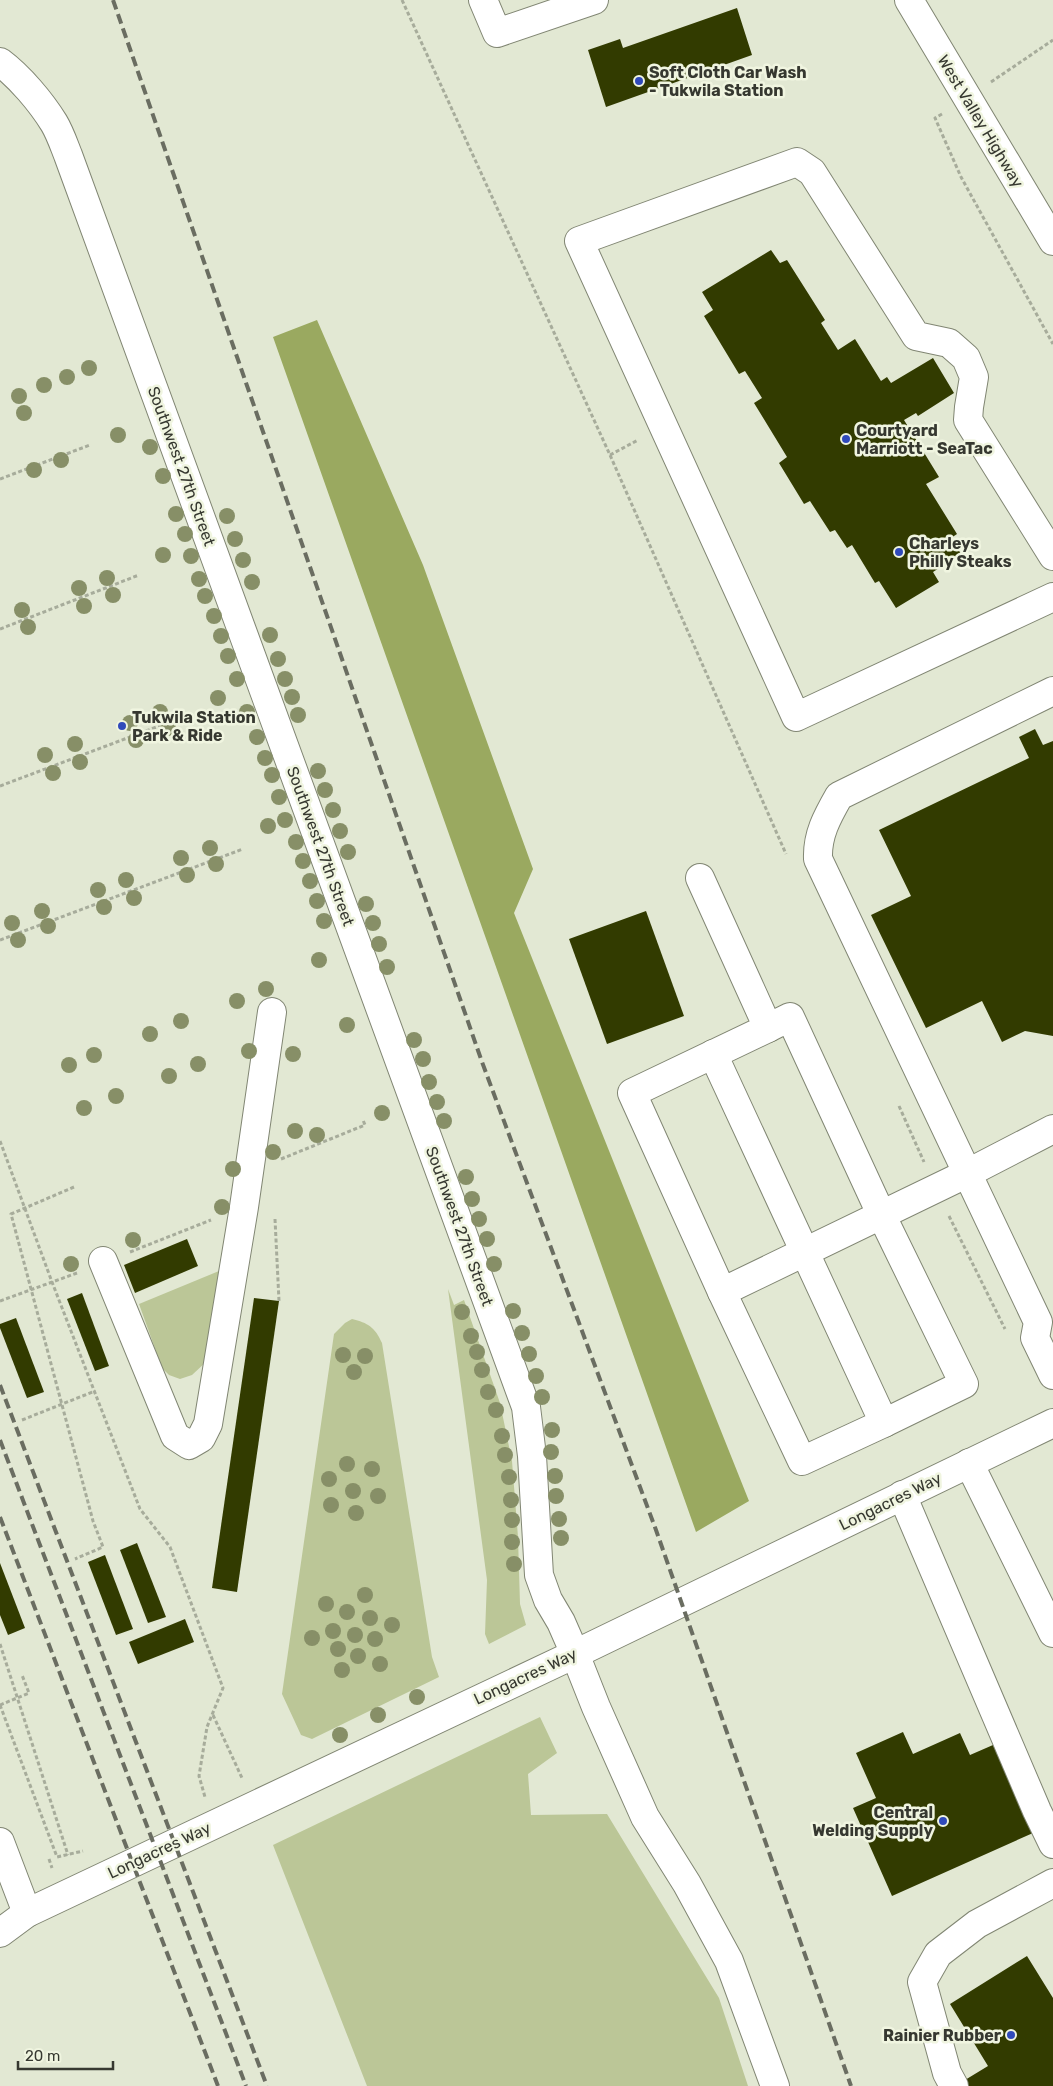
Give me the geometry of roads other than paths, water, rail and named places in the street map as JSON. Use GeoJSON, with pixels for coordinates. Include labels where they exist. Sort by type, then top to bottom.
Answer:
{"type":"FeatureCollection","features":[{"type":"Feature","properties":{"kind":"street"},"geometry":{"type":"LineString","coordinates":[[483,0],[497,32],[594,0]]}},
{"type":"Feature","properties":{"kind":"street","name":"West Valley Highway"},"geometry":{"type":"LineString","coordinates":[[909,0],[1053,242]]}},
{"type":"Feature","properties":{"kind":"street","name":"Southwest 27th Street"},"geometry":{"type":"LineString","coordinates":[[0,62],[35,97],[54,123],[68,155],[526,1407],[532,1456],[539,1575],[548,1600],[575,1654],[596,1707],[645,1817],[687,1884],[729,1961],[775,2086]]}},
{"type":"Feature","properties":{"kind":"street"},"geometry":{"type":"LineString","coordinates":[[1053,556],[968,420],[974,377],[966,358],[949,343],[916,336],[812,172],[797,162],[579,240],[796,717],[1053,597]]}},
{"type":"Feature","properties":{"kind":"street"},"geometry":{"type":"LineString","coordinates":[[1053,691],[838,796],[825,819],[817,844],[818,859],[968,1173],[1046,1325],[1035,1338],[1053,1375]]}},
{"type":"Feature","properties":{"kind":"street"},"geometry":{"type":"LineString","coordinates":[[700,878],[768,1028]]}},
{"type":"Feature","properties":{"kind":"street"},"geometry":{"type":"LineString","coordinates":[[103,1262],[175,1436],[189,1445],[201,1438],[208,1424],[244,1207],[272,1012]]}},
{"type":"Feature","properties":{"kind":"street"},"geometry":{"type":"LineString","coordinates":[[790,1017],[881,1214],[964,1384],[802,1461],[722,1292],[632,1094],[713,1054],[790,1017]]}},
{"type":"Feature","properties":{"kind":"street"},"geometry":{"type":"LineString","coordinates":[[713,1054],[884,1423]]}},
{"type":"Feature","properties":{"kind":"street"},"geometry":{"type":"LineString","coordinates":[[722,1292],[968,1173],[1053,1129]]}},
{"type":"Feature","properties":{"kind":"street","name":"Longacres Way"},"geometry":{"type":"LineString","coordinates":[[0,1933],[27,1913],[575,1654],[1053,1423]]}},
{"type":"Feature","properties":{"kind":"street"},"geometry":{"type":"LineString","coordinates":[[969,1463],[1053,1633]]}},
{"type":"Feature","properties":{"kind":"street"},"geometry":{"type":"LineString","coordinates":[[902,1496],[1036,1811],[1053,1844]]}},
{"type":"Feature","properties":{"kind":"street"},"geometry":{"type":"LineString","coordinates":[[0,1842],[27,1913]]}},
{"type":"Feature","properties":{"kind":"street"},"geometry":{"type":"LineString","coordinates":[[954,2086],[947,2072],[922,1982],[938,1954],[977,1924],[1053,1883]]}},
{"type":"Feature","properties":{"kind":"railway"},"geometry":{"type":"LineString","coordinates":[[113,0],[482,1062],[656,1530],[851,2086]]}},
{"type":"Feature","properties":{"kind":"railway"},"geometry":{"type":"LineString","coordinates":[[0,1385],[267,2086]]}},
{"type":"Feature","properties":{"kind":"railway"},"geometry":{"type":"LineString","coordinates":[[0,1440],[246,2086]]}},
{"type":"Feature","properties":{"kind":"railway"},"geometry":{"type":"LineString","coordinates":[[0,1517],[218,2086]]}},
{"type":"Feature","properties":{"kind":"place","name":"Soft Cloth Car Wash - Tukwila Station"},"geometry":{"type":"Point","coordinates":[639,81]}},
{"type":"Feature","properties":{"kind":"place","name":"Courtyard Marriott - SeaTac"},"geometry":{"type":"Point","coordinates":[846,439]}},
{"type":"Feature","properties":{"kind":"place","name":"Charleys Philly Steaks"},"geometry":{"type":"Point","coordinates":[899,552]}},
{"type":"Feature","properties":{"kind":"place","name":"Tukwila Station Park & Ride"},"geometry":{"type":"Point","coordinates":[122,726]}},
{"type":"Feature","properties":{"kind":"place","name":"Central Welding Supply"},"geometry":{"type":"Point","coordinates":[943,1821]}},
{"type":"Feature","properties":{"kind":"place","name":"Rainier Rubber"},"geometry":{"type":"Point","coordinates":[1011,2035]}}]}
